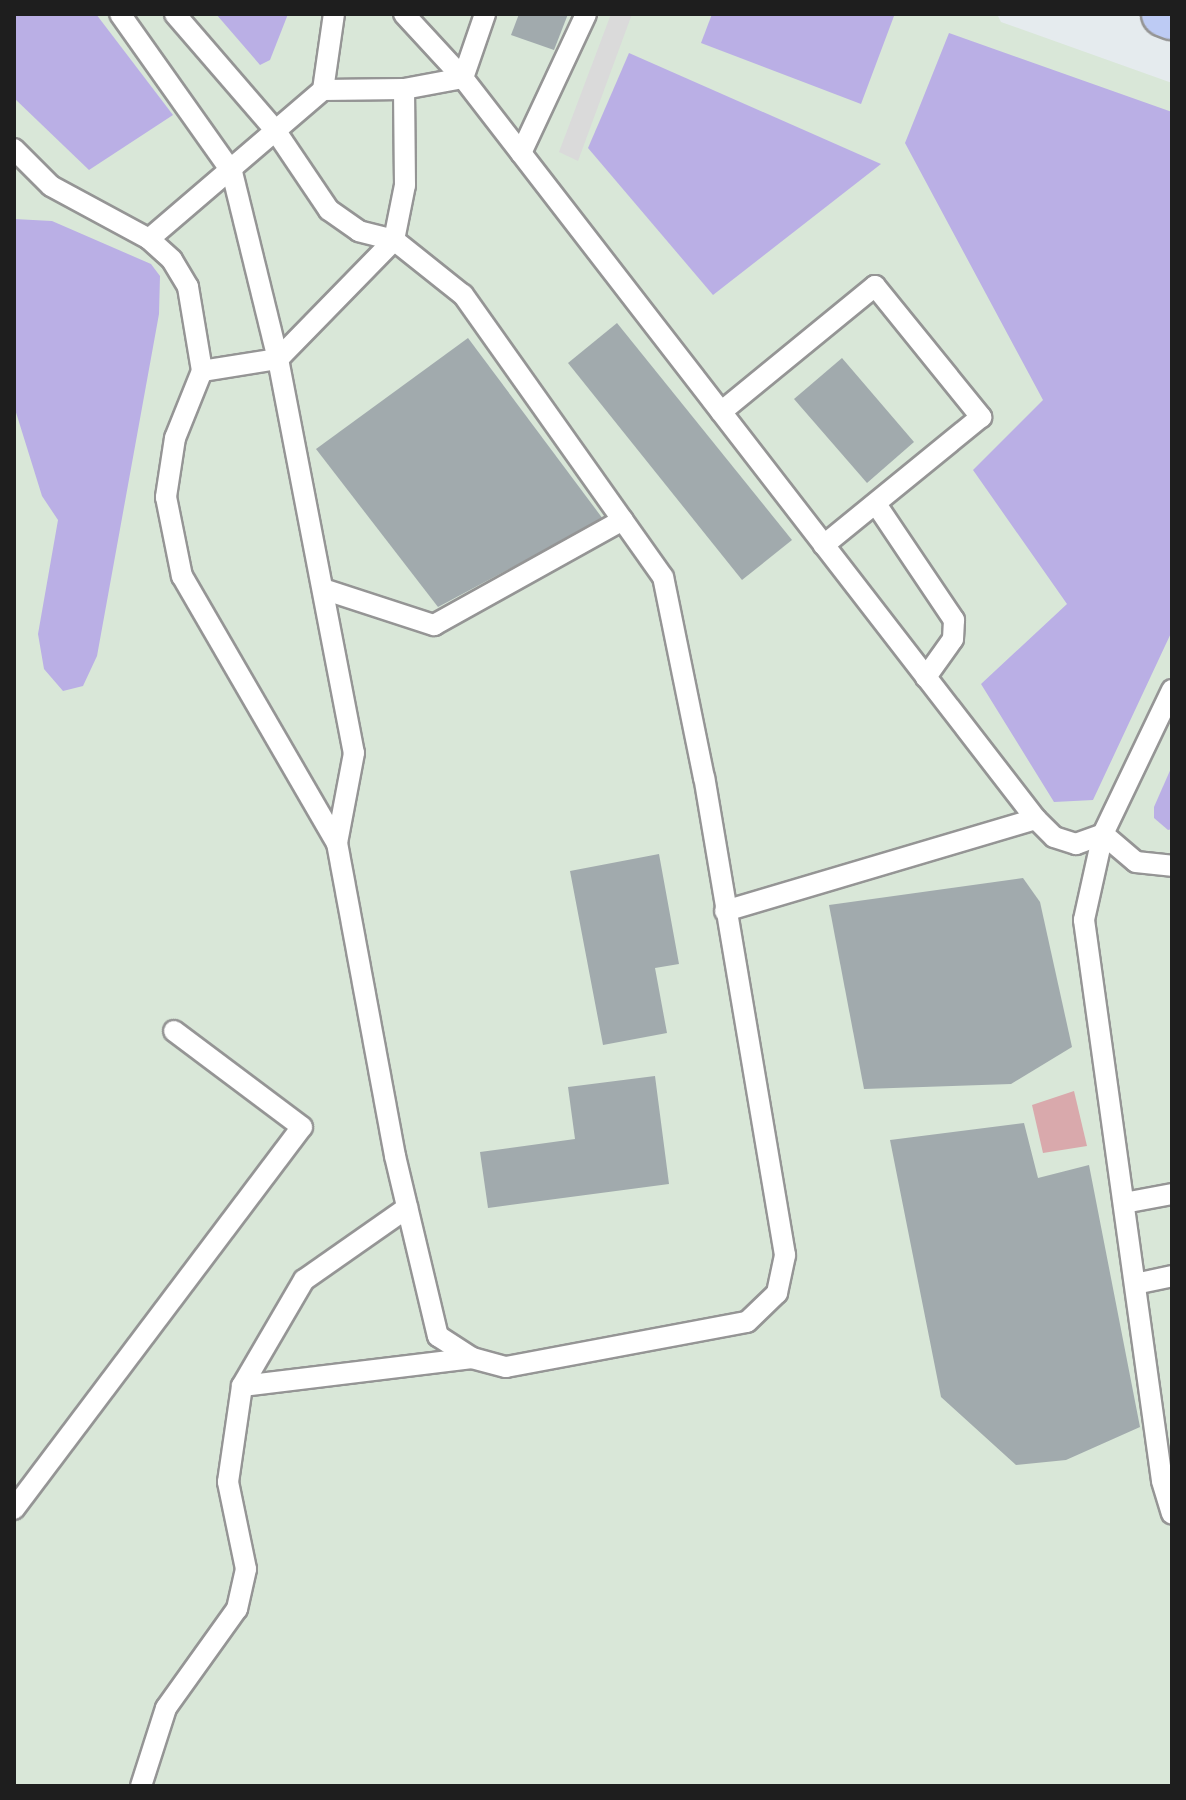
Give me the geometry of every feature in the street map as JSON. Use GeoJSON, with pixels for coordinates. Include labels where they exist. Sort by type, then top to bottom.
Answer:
{"type":"FeatureCollection","features":[{"type":"Feature","properties":{"kind":"main road"},"geometry":{"type":"LineString","coordinates":[[1164,14],[1172,17]]}},
{"type":"Feature","properties":{"kind":"lane"},"geometry":{"type":"LineString","coordinates":[[120,14],[232,172],[278,359],[354,753],[337,843]]}},
{"type":"Feature","properties":{"kind":"lane"},"geometry":{"type":"LineString","coordinates":[[14,149],[51,186],[149,239],[172,260],[188,287],[202,371],[175,438],[166,497],[182,576],[337,843],[407,1208],[438,1336],[472,1358],[506,1367],[747,1322],[777,1293],[785,1255],[704,778],[663,577],[463,295],[394,240],[359,231],[329,210],[275,130],[175,14]]}},
{"type":"Feature","properties":{"kind":"lane"},"geometry":{"type":"LineString","coordinates":[[323,90],[334,14]]}},
{"type":"Feature","properties":{"kind":"lane"},"geometry":{"type":"LineString","coordinates":[[404,14],[463,78],[1036,819],[1054,837],[1076,844],[1103,834]]}},
{"type":"Feature","properties":{"kind":"lane"},"geometry":{"type":"LineString","coordinates":[[463,78],[485,14]]}},
{"type":"Feature","properties":{"kind":"lane"},"geometry":{"type":"LineString","coordinates":[[521,153],[586,14]]}},
{"type":"Feature","properties":{"kind":"lane"},"geometry":{"type":"LineString","coordinates":[[149,239],[232,172],[275,130],[323,90],[404,89],[463,78]]}},
{"type":"Feature","properties":{"kind":"lane"},"geometry":{"type":"LineString","coordinates":[[202,371],[278,359],[394,240],[405,185],[404,89]]}},
{"type":"Feature","properties":{"kind":"lane"},"geometry":{"type":"LineString","coordinates":[[721,412],[875,286],[981,417],[824,545]]}},
{"type":"Feature","properties":{"kind":"lane"},"geometry":{"type":"LineString","coordinates":[[876,504],[954,620],[953,639],[926,677]]}},
{"type":"Feature","properties":{"kind":"lane"},"geometry":{"type":"LineString","coordinates":[[323,589],[434,625],[623,520]]}},
{"type":"Feature","properties":{"kind":"lane"},"geometry":{"type":"LineString","coordinates":[[1172,690],[1103,834],[1084,920],[1162,1481],[1172,1514]]}},
{"type":"Feature","properties":{"kind":"lane"},"geometry":{"type":"LineString","coordinates":[[725,911],[1036,819]]}},
{"type":"Feature","properties":{"kind":"lane"},"geometry":{"type":"LineString","coordinates":[[1103,834],[1136,862],[1172,866]]}},
{"type":"Feature","properties":{"kind":"lane"},"geometry":{"type":"LineString","coordinates":[[14,1509],[302,1127],[174,1031]]}},
{"type":"Feature","properties":{"kind":"lane"},"geometry":{"type":"LineString","coordinates":[[1124,1203],[1172,1194]]}},
{"type":"Feature","properties":{"kind":"lane"},"geometry":{"type":"LineString","coordinates":[[141,1786],[166,1708],[237,1609],[246,1569],[228,1482],[242,1386],[304,1280],[407,1208]]}},
{"type":"Feature","properties":{"kind":"lane"},"geometry":{"type":"LineString","coordinates":[[1135,1284],[1172,1276]]}},
{"type":"Feature","properties":{"kind":"lane"},"geometry":{"type":"LineString","coordinates":[[242,1386],[472,1358]]}},
{"type":"Feature","properties":{"kind":"shaded area"},"geometry":{"type":"Polygon","coordinates":[[[14,14],[997,14],[1001,22],[1172,83],[1172,1786],[14,1786],[14,14]]]}},
{"type":"Feature","properties":{"kind":"shaded area"},"geometry":{"type":"Polygon","coordinates":[[[14,14],[96,14],[173,115],[89,170],[14,98],[14,14]]]}},
{"type":"Feature","properties":{"kind":"shaded area"},"geometry":{"type":"Polygon","coordinates":[[[216,14],[288,14],[270,60],[260,65],[216,14]]]}},
{"type":"Feature","properties":{"kind":"shaded area"},"geometry":{"type":"Polygon","coordinates":[[[611,14],[632,14],[578,161],[559,152],[611,14]]]}},
{"type":"Feature","properties":{"kind":"shaded area"},"geometry":{"type":"Polygon","coordinates":[[[712,14],[894,16],[861,104],[701,43],[712,14]]]}},
{"type":"Feature","properties":{"kind":"shaded area"},"geometry":{"type":"Polygon","coordinates":[[[949,33],[1172,112],[1172,631],[1093,800],[1054,802],[981,684],[1067,604],[973,470],[1043,400],[905,143],[949,33]]]}},
{"type":"Feature","properties":{"kind":"shaded area"},"geometry":{"type":"Polygon","coordinates":[[[629,53],[881,164],[713,295],[588,148],[629,53]]]}},
{"type":"Feature","properties":{"kind":"shaded area"},"geometry":{"type":"Polygon","coordinates":[[[14,219],[52,221],[151,264],[160,276],[159,314],[97,656],[83,686],[63,691],[44,669],[38,634],[58,520],[42,496],[14,406],[14,219]]]}},
{"type":"Feature","properties":{"kind":"shaded area"},"geometry":{"type":"Polygon","coordinates":[[[1172,766],[1172,829],[1168,830],[1154,818],[1154,807],[1172,766]]]}},
{"type":"Feature","properties":{"kind":"shaded area"},"geometry":{"type":"Polygon","coordinates":[[[1074,1091],[1087,1146],[1043,1153],[1032,1105],[1074,1091]]]}},
{"type":"Feature","properties":{"kind":"building"},"geometry":{"type":"Polygon","coordinates":[[[519,14],[568,14],[554,50],[511,35],[519,14]]]}},
{"type":"Feature","properties":{"kind":"building"},"geometry":{"type":"Polygon","coordinates":[[[617,323],[792,540],[742,580],[568,363],[617,323]]]}},
{"type":"Feature","properties":{"kind":"building"},"geometry":{"type":"Polygon","coordinates":[[[468,338],[603,519],[438,607],[316,449],[468,338]]]}},
{"type":"Feature","properties":{"kind":"building"},"geometry":{"type":"Polygon","coordinates":[[[842,358],[914,442],[867,483],[794,399],[842,358]]]}},
{"type":"Feature","properties":{"kind":"building"},"geometry":{"type":"Polygon","coordinates":[[[659,854],[679,964],[655,968],[667,1033],[603,1045],[570,871],[659,854]]]}},
{"type":"Feature","properties":{"kind":"building"},"geometry":{"type":"Polygon","coordinates":[[[1023,878],[1040,902],[1072,1047],[1011,1084],[864,1089],[829,905],[1023,878]]]}},
{"type":"Feature","properties":{"kind":"building"},"geometry":{"type":"Polygon","coordinates":[[[655,1076],[669,1184],[488,1208],[480,1152],[575,1139],[568,1087],[655,1076]]]}},
{"type":"Feature","properties":{"kind":"building"},"geometry":{"type":"Polygon","coordinates":[[[1024,1123],[1038,1178],[1089,1165],[1140,1427],[1066,1460],[1016,1465],[941,1397],[890,1140],[1024,1123]]]}}]}
